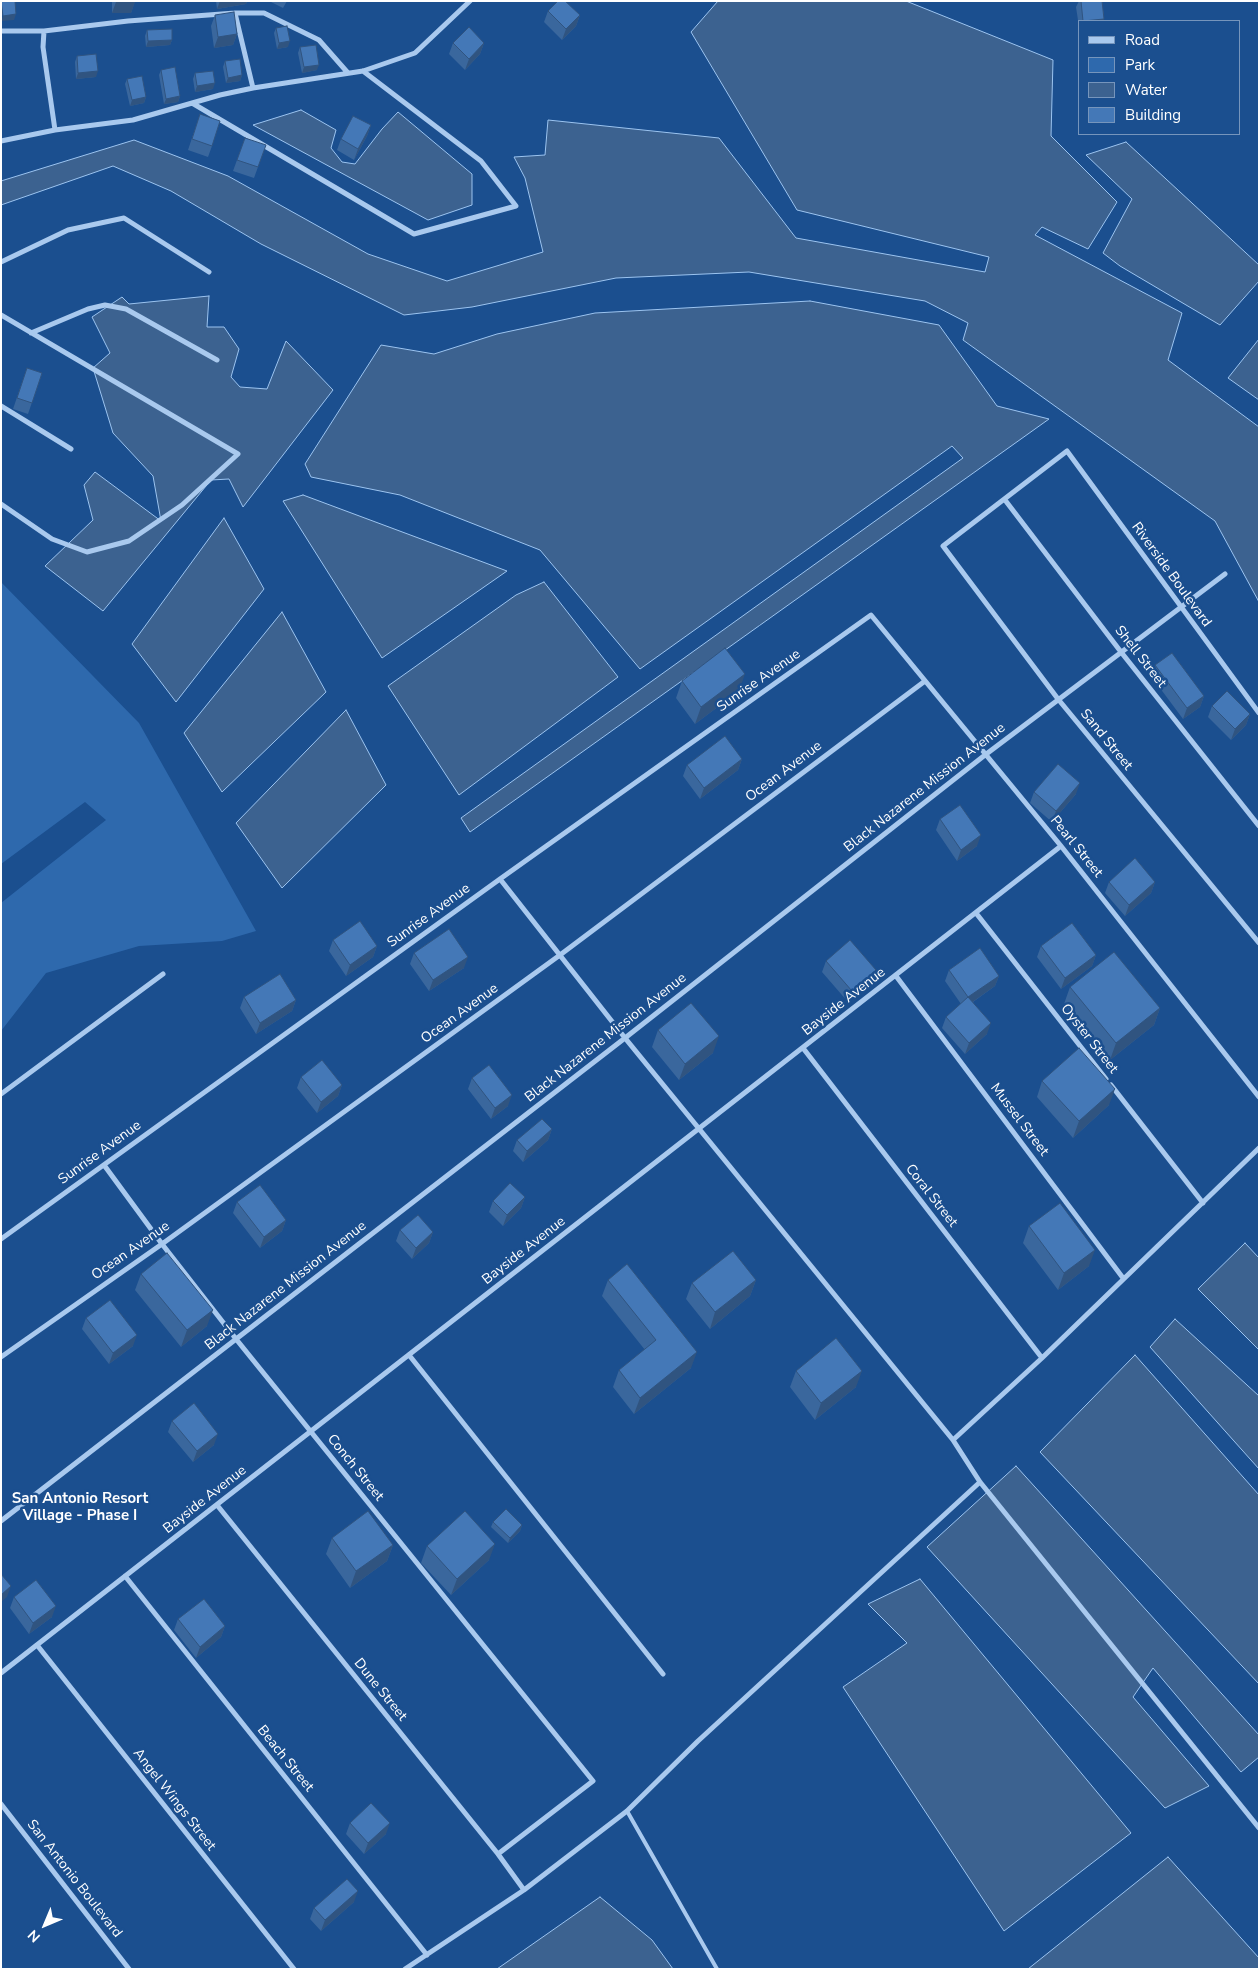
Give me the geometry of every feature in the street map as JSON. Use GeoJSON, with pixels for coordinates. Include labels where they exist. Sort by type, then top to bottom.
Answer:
{"type":"FeatureCollection","features":[{"type":"Feature","properties":{"kind":"street"},"geometry":{"type":"LineString","coordinates":[[1,141],[55,130],[133,120],[253,88],[362,71],[415,53],[470,1]]}},
{"type":"Feature","properties":{"kind":"street"},"geometry":{"type":"LineString","coordinates":[[1,32],[44,31],[128,21],[235,13],[264,13],[319,40],[348,74]]}},
{"type":"Feature","properties":{"kind":"street"},"geometry":{"type":"LineString","coordinates":[[235,13],[253,88]]}},
{"type":"Feature","properties":{"kind":"street"},"geometry":{"type":"LineString","coordinates":[[44,31],[43,47],[55,130]]}},
{"type":"Feature","properties":{"kind":"street"},"geometry":{"type":"LineString","coordinates":[[192,103],[414,234],[516,206],[481,161],[362,71]]}},
{"type":"Feature","properties":{"kind":"street"},"geometry":{"type":"LineString","coordinates":[[1,262],[68,230],[124,218],[209,272]]}},
{"type":"Feature","properties":{"kind":"street"},"geometry":{"type":"LineString","coordinates":[[31,333],[88,309],[105,305],[126,309],[217,360]]}},
{"type":"Feature","properties":{"kind":"street"},"geometry":{"type":"LineString","coordinates":[[1,315],[238,454],[182,505],[128,541],[87,552],[52,539],[1,504]]}},
{"type":"Feature","properties":{"kind":"street"},"geometry":{"type":"LineString","coordinates":[[1,406],[71,449]]}},
{"type":"Feature","properties":{"kind":"street","name":"Riverside Boulevard"},"geometry":{"type":"LineString","coordinates":[[1005,500],[1066,451],[1259,712]]}},
{"type":"Feature","properties":{"kind":"street","name":"Sand Street"},"geometry":{"type":"LineString","coordinates":[[1005,500],[943,546],[1058,699],[1259,943]]}},
{"type":"Feature","properties":{"kind":"street","name":"Shell Street"},"geometry":{"type":"LineString","coordinates":[[1005,500],[1121,652],[1259,826]]}},
{"type":"Feature","properties":{"kind":"street","name":"Black Nazarene Mission Avenue"},"geometry":{"type":"LineString","coordinates":[[1,1521],[624,1038],[985,755],[1225,574]]}},
{"type":"Feature","properties":{"kind":"street","name":"Pearl Street"},"geometry":{"type":"LineString","coordinates":[[871,615],[1062,846],[1259,1097]]}},
{"type":"Feature","properties":{"kind":"street","name":"Sunrise Avenue"},"geometry":{"type":"LineString","coordinates":[[1,1239],[500,879],[871,615]]}},
{"type":"Feature","properties":{"kind":"street","name":"Ocean Avenue"},"geometry":{"type":"LineString","coordinates":[[1,1357],[162,1244],[560,955],[925,681]]}},
{"type":"Feature","properties":{"kind":"street","name":"Bayside Avenue"},"geometry":{"type":"LineString","coordinates":[[1,1673],[1062,846]]}},
{"type":"Feature","properties":{"kind":"street"},"geometry":{"type":"LineString","coordinates":[[500,879],[624,1038],[700,1128],[953,1440],[980,1482],[1259,1828]]}},
{"type":"Feature","properties":{"kind":"street","name":"Oyster Street"},"geometry":{"type":"LineString","coordinates":[[976,913],[1203,1203]]}},
{"type":"Feature","properties":{"kind":"street"},"geometry":{"type":"LineString","coordinates":[[1,1094],[163,974]]}},
{"type":"Feature","properties":{"kind":"street","name":"Mussel Street"},"geometry":{"type":"LineString","coordinates":[[896,976],[1124,1278]]}},
{"type":"Feature","properties":{"kind":"street","name":"Coral Street"},"geometry":{"type":"LineString","coordinates":[[803,1048],[1042,1358]]}},
{"type":"Feature","properties":{"kind":"street"},"geometry":{"type":"LineString","coordinates":[[953,1440],[1042,1358],[1259,1148]]}},
{"type":"Feature","properties":{"kind":"street","name":"Conch Street"},"geometry":{"type":"LineString","coordinates":[[104,1165],[162,1244],[236,1339],[593,1781],[498,1854]]}},
{"type":"Feature","properties":{"kind":"street"},"geometry":{"type":"LineString","coordinates":[[409,1355],[662,1674]]}},
{"type":"Feature","properties":{"kind":"street"},"geometry":{"type":"LineString","coordinates":[[405,1969],[524,1890],[627,1811],[698,1741],[980,1482]]}},
{"type":"Feature","properties":{"kind":"street","name":"Dune Street"},"geometry":{"type":"LineString","coordinates":[[217,1505],[498,1854],[524,1890]]}},
{"type":"Feature","properties":{"kind":"street","name":"Beach Street"},"geometry":{"type":"LineString","coordinates":[[126,1576],[427,1955]]}},
{"type":"Feature","properties":{"kind":"street","name":"Angel Wings Street"},"geometry":{"type":"LineString","coordinates":[[38,1645],[294,1969]]}},
{"type":"Feature","properties":{"kind":"street","name":"San Antonio Boulevard"},"geometry":{"type":"LineString","coordinates":[[1,1804],[129,1969]]}},
{"type":"Feature","properties":{"kind":"lane"},"geometry":{"type":"LineString","coordinates":[[627,1811],[717,1969]]}},
{"type":"Feature","properties":{"kind":"green space"},"geometry":{"type":"Polygon","coordinates":[[[1,582],[139,723],[256,931],[222,941],[139,946],[46,973],[1,1031],[1,903],[106,820],[85,802],[1,864],[1,582]]]}},
{"type":"Feature","properties":{"kind":"water"},"geometry":{"type":"Polygon","coordinates":[[[718,1],[906,1],[1053,60],[1051,136],[1117,202],[1088,249],[1042,227],[1035,235],[1182,313],[1168,360],[1259,427],[1259,602],[1215,521],[963,340],[968,323],[925,301],[749,272],[616,278],[472,307],[404,315],[261,244],[171,191],[113,166],[1,205],[1,181],[134,140],[228,176],[368,254],[447,281],[543,252],[525,178],[514,157],[545,155],[548,120],[719,138],[796,238],[985,272],[989,257],[797,210],[691,32],[718,1]]]}},
{"type":"Feature","properties":{"kind":"water"},"geometry":{"type":"Polygon","coordinates":[[[301,110],[336,130],[331,148],[342,162],[355,164],[398,112],[472,174],[472,205],[428,220],[253,125],[301,110]]]}},
{"type":"Feature","properties":{"kind":"water"},"geometry":{"type":"Polygon","coordinates":[[[1126,142],[1259,265],[1259,281],[1220,325],[1120,266],[1103,253],[1132,199],[1086,155],[1126,142]]]}},
{"type":"Feature","properties":{"kind":"water"},"geometry":{"type":"Polygon","coordinates":[[[209,296],[207,327],[224,327],[239,349],[231,377],[240,387],[267,389],[286,341],[333,390],[243,507],[229,479],[211,480],[103,611],[45,566],[93,520],[84,485],[95,472],[161,521],[153,476],[113,433],[93,368],[110,353],[92,317],[122,297],[129,304],[209,296]]]}},
{"type":"Feature","properties":{"kind":"water"},"geometry":{"type":"Polygon","coordinates":[[[810,301],[939,325],[997,406],[1049,419],[470,832],[461,818],[963,458],[952,446],[640,669],[540,550],[400,495],[311,477],[305,464],[381,345],[434,354],[497,334],[595,313],[810,301]]]}},
{"type":"Feature","properties":{"kind":"water"},"geometry":{"type":"Polygon","coordinates":[[[1259,339],[1259,400],[1228,378],[1259,339]]]}},
{"type":"Feature","properties":{"kind":"water"},"geometry":{"type":"Polygon","coordinates":[[[303,495],[507,571],[382,658],[283,501],[303,495]]]}},
{"type":"Feature","properties":{"kind":"water"},"geometry":{"type":"Polygon","coordinates":[[[224,518],[264,589],[176,702],[132,644],[224,518]]]}},
{"type":"Feature","properties":{"kind":"water"},"geometry":{"type":"Polygon","coordinates":[[[544,582],[618,677],[459,795],[388,686],[516,595],[544,582]]]}},
{"type":"Feature","properties":{"kind":"water"},"geometry":{"type":"Polygon","coordinates":[[[282,612],[326,692],[222,792],[184,733],[282,612]]]}},
{"type":"Feature","properties":{"kind":"water"},"geometry":{"type":"Polygon","coordinates":[[[346,710],[386,785],[282,888],[236,823],[346,710]]]}},
{"type":"Feature","properties":{"kind":"water"},"geometry":{"type":"Polygon","coordinates":[[[1245,1243],[1259,1258],[1259,1350],[1198,1289],[1245,1243]]]}},
{"type":"Feature","properties":{"kind":"water"},"geometry":{"type":"Polygon","coordinates":[[[1175,1319],[1259,1396],[1259,1469],[1150,1347],[1175,1319]]]}},
{"type":"Feature","properties":{"kind":"water"},"geometry":{"type":"Polygon","coordinates":[[[1135,1355],[1259,1495],[1259,1684],[1040,1452],[1135,1355]]]}},
{"type":"Feature","properties":{"kind":"water"},"geometry":{"type":"Polygon","coordinates":[[[1016,1466],[1259,1735],[1259,1757],[1241,1772],[1153,1668],[1133,1697],[1209,1786],[1165,1808],[927,1547],[1016,1466]]]}},
{"type":"Feature","properties":{"kind":"water"},"geometry":{"type":"Polygon","coordinates":[[[920,1579],[1131,1833],[1004,1931],[843,1687],[907,1643],[868,1604],[920,1579]]]}},
{"type":"Feature","properties":{"kind":"water"},"geometry":{"type":"Polygon","coordinates":[[[1168,1857],[1259,1958],[1259,1969],[1028,1969],[1168,1857]]]}},
{"type":"Feature","properties":{"kind":"water"},"geometry":{"type":"Polygon","coordinates":[[[600,1897],[652,1940],[673,1969],[497,1969],[600,1897]]]}},
{"type":"Feature","properties":{"kind":"building"},"geometry":{"type":"Polygon","coordinates":[[[1,1],[15,1],[16,14],[3,16],[1,1]]]}},
{"type":"Feature","properties":{"kind":"building"},"geometry":{"type":"Polygon","coordinates":[[[135,1],[135,2],[116,2],[135,1]]]}},
{"type":"Feature","properties":{"kind":"building"},"geometry":{"type":"Polygon","coordinates":[[[558,1],[565,1],[580,15],[566,29],[548,11],[558,1]]]}},
{"type":"Feature","properties":{"kind":"building"},"geometry":{"type":"Polygon","coordinates":[[[1081,1],[1102,1],[1104,19],[1083,20],[1081,1]]]}},
{"type":"Feature","properties":{"kind":"building"},"geometry":{"type":"Polygon","coordinates":[[[234,12],[237,34],[218,37],[215,15],[234,12]]]}},
{"type":"Feature","properties":{"kind":"building"},"geometry":{"type":"Polygon","coordinates":[[[287,26],[290,41],[279,43],[276,28],[287,26]]]}},
{"type":"Feature","properties":{"kind":"building"},"geometry":{"type":"Polygon","coordinates":[[[469,27],[484,43],[469,59],[453,43],[469,27]]]}},
{"type":"Feature","properties":{"kind":"building"},"geometry":{"type":"Polygon","coordinates":[[[172,29],[172,40],[148,41],[147,30],[172,29]]]}},
{"type":"Feature","properties":{"kind":"building"},"geometry":{"type":"Polygon","coordinates":[[[316,45],[319,65],[304,67],[300,47],[316,45]]]}},
{"type":"Feature","properties":{"kind":"building"},"geometry":{"type":"Polygon","coordinates":[[[96,54],[98,71],[78,73],[77,56],[96,54]]]}},
{"type":"Feature","properties":{"kind":"building"},"geometry":{"type":"Polygon","coordinates":[[[240,59],[242,75],[228,78],[225,61],[240,59]]]}},
{"type":"Feature","properties":{"kind":"building"},"geometry":{"type":"Polygon","coordinates":[[[175,67],[180,96],[166,99],[161,70],[175,67]]]}},
{"type":"Feature","properties":{"kind":"building"},"geometry":{"type":"Polygon","coordinates":[[[213,71],[215,83],[197,86],[195,73],[213,71]]]}},
{"type":"Feature","properties":{"kind":"building"},"geometry":{"type":"Polygon","coordinates":[[[142,76],[146,97],[132,100],[127,79],[142,76]]]}},
{"type":"Feature","properties":{"kind":"building"},"geometry":{"type":"Polygon","coordinates":[[[200,114],[220,121],[212,146],[192,139],[200,114]]]}},
{"type":"Feature","properties":{"kind":"building"},"geometry":{"type":"Polygon","coordinates":[[[353,116],[371,125],[358,149],[341,139],[353,116]]]}},
{"type":"Feature","properties":{"kind":"building"},"geometry":{"type":"Polygon","coordinates":[[[245,138],[266,145],[258,167],[237,160],[245,138]]]}},
{"type":"Feature","properties":{"kind":"building"},"geometry":{"type":"Polygon","coordinates":[[[27,368],[42,373],[32,403],[17,398],[27,368]]]}},
{"type":"Feature","properties":{"kind":"building"},"geometry":{"type":"Polygon","coordinates":[[[725,648],[745,674],[701,707],[682,681],[725,648]]]}},
{"type":"Feature","properties":{"kind":"building"},"geometry":{"type":"Polygon","coordinates":[[[1172,653],[1204,696],[1187,708],[1155,665],[1172,653]]]}},
{"type":"Feature","properties":{"kind":"building"},"geometry":{"type":"Polygon","coordinates":[[[1227,691],[1250,714],[1235,729],[1212,706],[1227,691]]]}},
{"type":"Feature","properties":{"kind":"building"},"geometry":{"type":"Polygon","coordinates":[[[725,736],[742,759],[704,788],[687,765],[725,736]]]}},
{"type":"Feature","properties":{"kind":"building"},"geometry":{"type":"Polygon","coordinates":[[[1058,764],[1080,783],[1056,811],[1034,792],[1058,764]]]}},
{"type":"Feature","properties":{"kind":"building"},"geometry":{"type":"Polygon","coordinates":[[[960,805],[981,835],[961,850],[940,819],[960,805]]]}},
{"type":"Feature","properties":{"kind":"building"},"geometry":{"type":"Polygon","coordinates":[[[1135,858],[1155,882],[1129,905],[1109,882],[1135,858]]]}},
{"type":"Feature","properties":{"kind":"building"},"geometry":{"type":"Polygon","coordinates":[[[360,921],[377,946],[350,965],[333,940],[360,921]]]}},
{"type":"Feature","properties":{"kind":"building"},"geometry":{"type":"Polygon","coordinates":[[[1072,923],[1096,955],[1065,978],[1041,946],[1072,923]]]}},
{"type":"Feature","properties":{"kind":"building"},"geometry":{"type":"Polygon","coordinates":[[[449,929],[468,957],[433,980],[414,953],[449,929]]]}},
{"type":"Feature","properties":{"kind":"building"},"geometry":{"type":"Polygon","coordinates":[[[850,940],[876,970],[852,991],[826,961],[850,940]]]}},
{"type":"Feature","properties":{"kind":"building"},"geometry":{"type":"Polygon","coordinates":[[[980,948],[999,976],[968,997],[949,970],[980,948]]]}},
{"type":"Feature","properties":{"kind":"building"},"geometry":{"type":"Polygon","coordinates":[[[1114,952],[1160,1008],[1116,1043],[1070,987],[1114,952]]]}},
{"type":"Feature","properties":{"kind":"building"},"geometry":{"type":"Polygon","coordinates":[[[280,974],[296,1000],[260,1023],[244,997],[280,974]]]}},
{"type":"Feature","properties":{"kind":"building"},"geometry":{"type":"Polygon","coordinates":[[[968,997],[991,1023],[969,1043],[946,1017],[968,997]]]}},
{"type":"Feature","properties":{"kind":"building"},"geometry":{"type":"Polygon","coordinates":[[[691,1003],[719,1036],[685,1064],[658,1030],[691,1003]]]}},
{"type":"Feature","properties":{"kind":"building"},"geometry":{"type":"Polygon","coordinates":[[[1079,1048],[1115,1089],[1079,1121],[1042,1081],[1079,1048]]]}},
{"type":"Feature","properties":{"kind":"building"},"geometry":{"type":"Polygon","coordinates":[[[322,1060],[342,1085],[321,1102],[301,1077],[322,1060]]]}},
{"type":"Feature","properties":{"kind":"building"},"geometry":{"type":"Polygon","coordinates":[[[489,1065],[512,1095],[495,1108],[472,1078],[489,1065]]]}},
{"type":"Feature","properties":{"kind":"building"},"geometry":{"type":"Polygon","coordinates":[[[542,1119],[552,1129],[527,1151],[517,1140],[542,1119]]]}},
{"type":"Feature","properties":{"kind":"building"},"geometry":{"type":"Polygon","coordinates":[[[510,1183],[525,1197],[507,1215],[493,1201],[510,1183]]]}},
{"type":"Feature","properties":{"kind":"building"},"geometry":{"type":"Polygon","coordinates":[[[260,1185],[286,1220],[264,1237],[237,1202],[260,1185]]]}},
{"type":"Feature","properties":{"kind":"building"},"geometry":{"type":"Polygon","coordinates":[[[1060,1203],[1095,1250],[1064,1273],[1029,1226],[1060,1203]]]}},
{"type":"Feature","properties":{"kind":"building"},"geometry":{"type":"Polygon","coordinates":[[[418,1215],[433,1232],[416,1248],[400,1230],[418,1215]]]}},
{"type":"Feature","properties":{"kind":"building"},"geometry":{"type":"Polygon","coordinates":[[[733,1251],[756,1280],[715,1312],[692,1283],[733,1251]]]}},
{"type":"Feature","properties":{"kind":"building"},"geometry":{"type":"Polygon","coordinates":[[[167,1253],[213,1310],[187,1330],[141,1274],[167,1253]]]}},
{"type":"Feature","properties":{"kind":"building"},"geometry":{"type":"Polygon","coordinates":[[[627,1264],[697,1352],[640,1398],[619,1370],[656,1340],[608,1280],[627,1264]]]}},
{"type":"Feature","properties":{"kind":"building"},"geometry":{"type":"Polygon","coordinates":[[[110,1300],[137,1335],[113,1353],[86,1318],[110,1300]]]}},
{"type":"Feature","properties":{"kind":"building"},"geometry":{"type":"Polygon","coordinates":[[[836,1338],[862,1371],[821,1403],[796,1371],[836,1338]]]}},
{"type":"Feature","properties":{"kind":"building"},"geometry":{"type":"Polygon","coordinates":[[[194,1403],[218,1434],[197,1451],[172,1421],[194,1403]]]}},
{"type":"Feature","properties":{"kind":"building"},"geometry":{"type":"Polygon","coordinates":[[[506,1509],[522,1525],[510,1538],[493,1522],[506,1509]]]}},
{"type":"Feature","properties":{"kind":"building"},"geometry":{"type":"Polygon","coordinates":[[[368,1511],[393,1545],[356,1571],[332,1538],[368,1511]]]}},
{"type":"Feature","properties":{"kind":"building"},"geometry":{"type":"Polygon","coordinates":[[[465,1511],[495,1544],[457,1579],[427,1546],[465,1511]]]}},
{"type":"Feature","properties":{"kind":"building"},"geometry":{"type":"Polygon","coordinates":[[[1,1574],[11,1586],[1,1595],[1,1574]]]}},
{"type":"Feature","properties":{"kind":"building"},"geometry":{"type":"Polygon","coordinates":[[[36,1580],[56,1606],[33,1623],[14,1597],[36,1580]]]}},
{"type":"Feature","properties":{"kind":"building"},"geometry":{"type":"Polygon","coordinates":[[[204,1599],[225,1626],[200,1647],[178,1619],[204,1599]]]}},
{"type":"Feature","properties":{"kind":"building"},"geometry":{"type":"Polygon","coordinates":[[[371,1803],[390,1823],[368,1843],[350,1823],[371,1803]]]}},
{"type":"Feature","properties":{"kind":"building"},"geometry":{"type":"Polygon","coordinates":[[[347,1879],[358,1891],[325,1920],[314,1908],[347,1879]]]}},
{"type":"Feature","properties":{"kind":"district","name":"San Antonio Resort Village - Phase I"},"geometry":{"type":"Point","coordinates":[80,1508]}}]}
